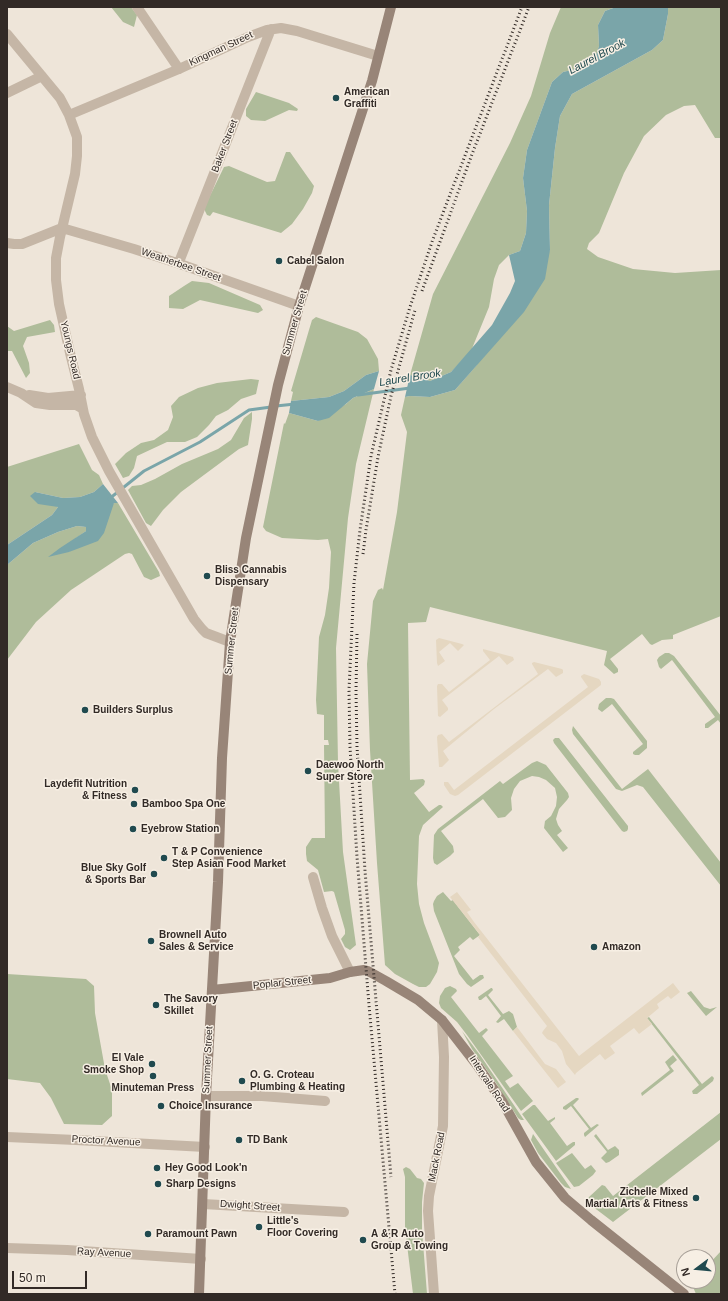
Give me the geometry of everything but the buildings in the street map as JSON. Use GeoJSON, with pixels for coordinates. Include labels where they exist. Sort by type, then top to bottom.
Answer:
{"type":"FeatureCollection","features":[{"type":"Feature","properties":{"kind":"main road","name":"Summer Street"},"geometry":{"type":"LineString","coordinates":[[199,1294],[206,1096],[218,882],[222,758],[230,642],[246,538],[278,385],[299,306],[372,81],[391,7]]}},
{"type":"Feature","properties":{"kind":"main road","name":"Intervale Road"},"geometry":{"type":"LineString","coordinates":[[350,972],[364,970],[386,980],[418,1000],[442,1020],[468,1052],[494,1088],[536,1162],[554,1186],[590,1220],[682,1293]]}},
{"type":"Feature","properties":{"kind":"main road","name":"Poplar Street"},"geometry":{"type":"LineString","coordinates":[[212,990],[330,978],[350,972]]}},
{"type":"Feature","properties":{"kind":"street"},"geometry":{"type":"LineString","coordinates":[[137,7],[179,68]]}},
{"type":"Feature","properties":{"kind":"street","name":"Kingman Street"},"geometry":{"type":"LineString","coordinates":[[69,115],[248,37],[272,29],[297,31],[378,56]]}},
{"type":"Feature","properties":{"kind":"street","name":"Baker Street"},"geometry":{"type":"LineString","coordinates":[[180,264],[272,29]]}},
{"type":"Feature","properties":{"kind":"street","name":"Youngs Road"},"geometry":{"type":"LineString","coordinates":[[7,34],[54,90],[69,115],[77,137],[77,156],[73,183],[56,258],[57,291],[83,409],[92,437],[109,471],[188,608],[202,629],[206,633],[230,642]]}},
{"type":"Feature","properties":{"kind":"street"},"geometry":{"type":"LineString","coordinates":[[7,93],[42,76]]}},
{"type":"Feature","properties":{"kind":"street"},"geometry":{"type":"LineString","coordinates":[[7,243],[22,244],[62,228]]}},
{"type":"Feature","properties":{"kind":"street","name":"Weatherbee Street"},"geometry":{"type":"LineString","coordinates":[[62,228],[134,248],[299,306]]}},
{"type":"Feature","properties":{"kind":"street"},"geometry":{"type":"LineString","coordinates":[[7,387],[22,393],[48,398],[81,395]]}},
{"type":"Feature","properties":{"kind":"street"},"geometry":{"type":"LineString","coordinates":[[22,393],[31,400],[42,405],[76,405],[83,409]]}},
{"type":"Feature","properties":{"kind":"street"},"geometry":{"type":"LineString","coordinates":[[313,877],[332,936],[350,972]]}},
{"type":"Feature","properties":{"kind":"street","name":"Mack Road"},"geometry":{"type":"LineString","coordinates":[[434,1294],[428,1211],[429,1196],[443,1126],[444,1057],[442,1020]]}},
{"type":"Feature","properties":{"kind":"street"},"geometry":{"type":"LineString","coordinates":[[206,1096],[262,1096],[325,1101]]}},
{"type":"Feature","properties":{"kind":"street","name":"Proctor Avenue"},"geometry":{"type":"LineString","coordinates":[[7,1137],[205,1147]]}},
{"type":"Feature","properties":{"kind":"street","name":"Dwight Street"},"geometry":{"type":"LineString","coordinates":[[203,1204],[344,1212]]}},
{"type":"Feature","properties":{"kind":"street","name":"Ray Avenue"},"geometry":{"type":"LineString","coordinates":[[7,1248],[201,1258]]}},
{"type":"Feature","properties":{"kind":"green space"},"geometry":{"type":"Polygon","coordinates":[[[111,7],[131,7],[137,15],[134,27],[123,22],[111,7]]]}},
{"type":"Feature","properties":{"kind":"green space"},"geometry":{"type":"Polygon","coordinates":[[[561,7],[616,7],[605,11],[598,25],[599,46],[594,63],[563,72],[552,82],[527,150],[523,178],[527,211],[526,233],[520,251],[509,255],[499,265],[494,279],[489,307],[471,351],[451,372],[430,381],[410,375],[433,294],[510,143],[531,96],[550,33],[561,7]]]}},
{"type":"Feature","properties":{"kind":"green space"},"geometry":{"type":"Polygon","coordinates":[[[668,7],[721,7],[721,138],[715,138],[695,105],[684,106],[666,115],[644,136],[624,173],[599,233],[589,243],[587,249],[598,257],[633,269],[675,273],[721,270],[721,616],[673,635],[673,639],[662,640],[652,645],[642,634],[610,659],[618,669],[618,672],[614,674],[604,665],[607,651],[430,607],[426,622],[408,623],[410,780],[423,779],[425,781],[424,785],[414,793],[429,812],[439,805],[443,807],[423,825],[419,836],[417,884],[419,904],[424,923],[439,963],[437,972],[430,984],[426,987],[419,987],[395,974],[385,965],[370,750],[367,664],[373,601],[378,590],[382,588],[383,590],[397,512],[407,432],[401,415],[405,397],[430,397],[455,390],[476,366],[550,250],[549,205],[560,116],[572,94],[652,50],[663,40],[668,7]]]}},
{"type":"Feature","properties":{"kind":"green space"},"geometry":{"type":"Polygon","coordinates":[[[256,92],[289,103],[298,109],[297,111],[289,110],[265,121],[251,120],[246,116],[246,109],[256,92]]]}},
{"type":"Feature","properties":{"kind":"green space"},"geometry":{"type":"Polygon","coordinates":[[[286,152],[290,152],[314,186],[312,193],[303,209],[292,224],[281,233],[213,212],[210,216],[207,215],[204,208],[224,167],[229,166],[267,182],[275,181],[286,152]]]}},
{"type":"Feature","properties":{"kind":"green space"},"geometry":{"type":"Polygon","coordinates":[[[192,281],[209,283],[260,305],[263,310],[258,313],[200,300],[183,309],[169,308],[169,296],[192,281]]]}},
{"type":"Feature","properties":{"kind":"green space"},"geometry":{"type":"Polygon","coordinates":[[[316,317],[358,332],[367,339],[378,359],[379,371],[366,375],[344,391],[329,397],[291,401],[293,392],[291,391],[309,330],[312,320],[316,317]]]}},
{"type":"Feature","properties":{"kind":"green space"},"geometry":{"type":"Polygon","coordinates":[[[50,320],[54,325],[55,332],[27,337],[23,346],[29,363],[30,373],[26,378],[12,351],[7,351],[7,326],[14,331],[50,320]]]}},
{"type":"Feature","properties":{"kind":"green space"},"geometry":{"type":"Polygon","coordinates":[[[251,379],[259,380],[256,394],[241,399],[228,410],[216,416],[197,437],[185,442],[167,442],[137,456],[134,468],[129,476],[123,478],[115,464],[126,453],[141,443],[154,440],[168,430],[173,417],[171,406],[179,397],[198,388],[217,383],[251,379]]]}},
{"type":"Feature","properties":{"kind":"green space"},"geometry":{"type":"Polygon","coordinates":[[[374,389],[356,464],[348,518],[336,648],[338,763],[343,852],[356,945],[350,950],[345,947],[341,939],[345,934],[345,930],[334,892],[324,892],[318,870],[307,861],[306,854],[306,847],[312,838],[325,838],[324,745],[329,745],[328,740],[324,740],[324,715],[317,714],[316,700],[319,637],[325,615],[329,588],[331,552],[328,539],[318,540],[282,538],[266,531],[263,527],[284,423],[285,424],[289,413],[318,421],[353,398],[374,389]]]}},
{"type":"Feature","properties":{"kind":"green space"},"geometry":{"type":"Polygon","coordinates":[[[252,412],[248,445],[239,449],[181,492],[163,510],[151,526],[146,523],[128,490],[132,486],[141,485],[155,479],[182,464],[218,449],[231,440],[244,418],[252,412]]]}},
{"type":"Feature","properties":{"kind":"green space"},"geometry":{"type":"Polygon","coordinates":[[[79,444],[92,470],[99,475],[103,484],[94,492],[80,497],[63,498],[35,492],[58,507],[52,515],[7,545],[7,467],[79,444]]]}},
{"type":"Feature","properties":{"kind":"green space"},"geometry":{"type":"Polygon","coordinates":[[[114,503],[118,503],[160,576],[151,580],[144,577],[132,554],[125,554],[71,590],[36,622],[7,660],[7,565],[33,543],[58,532],[77,526],[86,527],[86,531],[76,538],[69,552],[114,503]]]}},
{"type":"Feature","properties":{"kind":"green space"},"geometry":{"type":"Polygon","coordinates":[[[665,653],[669,653],[674,656],[721,716],[721,724],[718,720],[708,728],[705,728],[705,724],[715,717],[672,660],[661,669],[659,667],[657,660],[665,653]]]}},
{"type":"Feature","properties":{"kind":"green space"},"geometry":{"type":"Polygon","coordinates":[[[606,698],[614,699],[647,741],[647,748],[639,755],[633,754],[633,752],[643,744],[612,704],[602,712],[598,709],[599,704],[606,698]]]}},
{"type":"Feature","properties":{"kind":"green space"},"geometry":{"type":"Polygon","coordinates":[[[573,726],[622,789],[648,769],[721,863],[721,886],[643,787],[637,785],[622,791],[616,789],[573,734],[573,726]]]}},
{"type":"Feature","properties":{"kind":"green space"},"geometry":{"type":"Polygon","coordinates":[[[555,738],[559,738],[628,826],[627,831],[622,831],[554,743],[553,740],[555,738]]]}},
{"type":"Feature","properties":{"kind":"green space"},"geometry":{"type":"Polygon","coordinates":[[[537,761],[546,765],[568,793],[569,797],[559,809],[556,819],[562,831],[557,835],[568,848],[563,852],[544,828],[545,821],[551,816],[556,806],[557,797],[555,788],[546,780],[532,776],[520,781],[514,789],[511,798],[512,810],[505,817],[498,818],[483,799],[441,831],[453,846],[454,852],[437,865],[434,863],[434,835],[438,829],[500,781],[503,784],[537,761]]]}},
{"type":"Feature","properties":{"kind":"green space"},"geometry":{"type":"Polygon","coordinates":[[[443,892],[451,901],[453,900],[480,935],[473,940],[470,937],[458,947],[460,950],[454,956],[473,980],[480,975],[483,975],[484,978],[471,987],[459,974],[434,911],[434,901],[437,896],[443,892]]]}},
{"type":"Feature","properties":{"kind":"green space"},"geometry":{"type":"Polygon","coordinates":[[[7,974],[86,979],[94,986],[95,1013],[105,1069],[112,1090],[112,1116],[102,1125],[64,1124],[51,1098],[40,1083],[7,1079],[7,974]]]}},
{"type":"Feature","properties":{"kind":"green space"},"geometry":{"type":"Polygon","coordinates":[[[450,986],[457,991],[451,997],[479,1033],[486,1028],[488,1030],[482,1036],[513,1076],[505,1081],[510,1088],[518,1083],[533,1101],[521,1111],[457,1022],[441,1008],[439,1003],[440,996],[445,988],[450,986]]]}},
{"type":"Feature","properties":{"kind":"green space"},"geometry":{"type":"Polygon","coordinates":[[[491,988],[493,990],[488,995],[503,1014],[509,1011],[513,1014],[517,1027],[513,1031],[504,1019],[498,1023],[496,1022],[501,1016],[486,996],[479,1000],[478,997],[491,988]]]}},
{"type":"Feature","properties":{"kind":"green space"},"geometry":{"type":"Polygon","coordinates":[[[691,991],[704,1007],[710,1009],[717,1007],[706,1016],[687,993],[691,991]]]}},
{"type":"Feature","properties":{"kind":"green space"},"geometry":{"type":"Polygon","coordinates":[[[649,1017],[702,1084],[712,1076],[714,1078],[713,1081],[697,1094],[693,1094],[692,1091],[699,1085],[647,1018],[649,1017]]]}},
{"type":"Feature","properties":{"kind":"green space"},"geometry":{"type":"Polygon","coordinates":[[[462,1031],[524,1120],[518,1118],[472,1049],[462,1031]]]}},
{"type":"Feature","properties":{"kind":"green space"},"geometry":{"type":"Polygon","coordinates":[[[673,1055],[677,1060],[670,1066],[674,1071],[642,1096],[641,1093],[670,1070],[665,1062],[673,1055]]]}},
{"type":"Feature","properties":{"kind":"green space"},"geometry":{"type":"Polygon","coordinates":[[[576,1098],[579,1099],[573,1105],[591,1128],[597,1124],[599,1125],[585,1137],[584,1133],[589,1129],[571,1106],[566,1110],[563,1109],[563,1107],[576,1098]]]}},
{"type":"Feature","properties":{"kind":"green space"},"geometry":{"type":"Polygon","coordinates":[[[535,1105],[548,1121],[555,1117],[555,1119],[550,1123],[567,1146],[575,1142],[575,1145],[556,1161],[522,1114],[535,1105]]]}},
{"type":"Feature","properties":{"kind":"green space"},"geometry":{"type":"Polygon","coordinates":[[[721,1112],[721,1139],[613,1222],[588,1203],[587,1200],[589,1197],[602,1185],[605,1186],[613,1196],[721,1112]]]}},
{"type":"Feature","properties":{"kind":"green space"},"geometry":{"type":"Polygon","coordinates":[[[533,1134],[571,1189],[565,1187],[561,1183],[538,1153],[531,1140],[533,1134]]]}},
{"type":"Feature","properties":{"kind":"green space"},"geometry":{"type":"Polygon","coordinates":[[[596,1134],[608,1150],[615,1146],[619,1150],[619,1155],[606,1163],[601,1158],[607,1152],[594,1136],[596,1134]]]}},
{"type":"Feature","properties":{"kind":"green space"},"geometry":{"type":"Polygon","coordinates":[[[572,1153],[585,1169],[591,1165],[596,1171],[579,1186],[574,1187],[556,1163],[572,1153]]]}},
{"type":"Feature","properties":{"kind":"green space"},"geometry":{"type":"Polygon","coordinates":[[[406,1167],[424,1183],[422,1230],[427,1294],[413,1294],[405,1228],[405,1177],[403,1169],[406,1167]]]}},
{"type":"Feature","properties":{"kind":"green space"},"geometry":{"type":"Polygon","coordinates":[[[721,1251],[721,1294],[696,1294],[694,1289],[716,1289],[716,1256],[721,1251]]]}},
{"type":"Feature","properties":{"kind":"shaded area"},"geometry":{"type":"Polygon","coordinates":[[[439,638],[464,645],[458,651],[450,643],[439,652],[445,661],[438,666],[436,640],[439,638]]]}},
{"type":"Feature","properties":{"kind":"shaded area"},"geometry":{"type":"Polygon","coordinates":[[[483,649],[513,657],[514,660],[507,665],[499,656],[442,700],[448,710],[440,717],[438,716],[438,684],[442,684],[449,692],[490,660],[483,649]]]}},
{"type":"Feature","properties":{"kind":"shaded area"},"geometry":{"type":"Polygon","coordinates":[[[534,662],[562,669],[563,673],[556,677],[548,669],[494,709],[443,751],[449,760],[442,767],[439,767],[438,735],[442,734],[449,742],[538,674],[532,664],[534,662]]]}},
{"type":"Feature","properties":{"kind":"shaded area"},"geometry":{"type":"Polygon","coordinates":[[[584,674],[599,679],[601,685],[458,795],[455,796],[450,794],[444,785],[444,782],[448,782],[454,790],[588,687],[581,677],[584,674]]]}},
{"type":"Feature","properties":{"kind":"shaded area"},"geometry":{"type":"Polygon","coordinates":[[[457,892],[471,910],[467,912],[474,922],[579,1056],[673,983],[680,992],[671,999],[668,996],[657,1004],[659,1008],[647,1018],[652,1024],[639,1034],[634,1028],[610,1046],[615,1053],[605,1060],[600,1054],[575,1075],[566,1064],[562,1051],[556,1043],[547,1039],[542,1033],[547,1026],[478,937],[480,935],[450,897],[457,892]]]}},
{"type":"Feature","properties":{"kind":"shaded area"},"geometry":{"type":"Polygon","coordinates":[[[517,1027],[545,1064],[556,1069],[566,1082],[558,1088],[513,1031],[517,1027]]]}},
{"type":"Feature","properties":{"kind":"water"},"geometry":{"type":"Polygon","coordinates":[[[616,7],[668,7],[663,40],[652,50],[572,94],[560,116],[549,205],[550,250],[545,279],[524,312],[455,390],[430,397],[405,397],[410,375],[430,381],[451,372],[492,325],[510,293],[515,281],[509,255],[520,251],[526,233],[527,211],[523,178],[527,150],[552,82],[563,72],[580,68],[594,62],[599,46],[598,25],[605,11],[616,7]]]}},
{"type":"Feature","properties":{"kind":"water"},"geometry":{"type":"Polygon","coordinates":[[[379,371],[374,389],[353,398],[329,418],[318,421],[289,413],[291,401],[329,397],[344,391],[366,375],[379,371]]]}},
{"type":"Feature","properties":{"kind":"water"},"geometry":{"type":"Polygon","coordinates":[[[103,484],[118,503],[114,503],[104,533],[98,541],[69,552],[48,557],[86,531],[86,527],[77,526],[58,532],[33,543],[7,565],[7,545],[52,515],[58,507],[38,504],[30,496],[35,492],[63,498],[80,497],[94,492],[103,484]]]}},
{"type":"Feature","properties":{"kind":"waterway","name":"Laurel Brook"},"geometry":{"type":"LineString","coordinates":[[358,395],[410,388]]}},
{"type":"Feature","properties":{"kind":"waterway","name":"Laurel Brook"},"geometry":{"type":"LineString","coordinates":[[276,406],[295,404]]}},
{"type":"Feature","properties":{"kind":"waterway","name":"Laurel Brook"},"geometry":{"type":"LineString","coordinates":[[109,499],[144,471],[200,442],[249,410],[271,407]]}},
{"type":"Feature","properties":{"kind":"railway"},"geometry":{"type":"LineString","coordinates":[[395,1294],[369,1005],[350,747],[349,690],[354,583],[371,456],[391,370],[433,239],[522,7]]}},
{"type":"Feature","properties":{"kind":"railway"},"geometry":{"type":"LineString","coordinates":[[422,291],[471,157],[529,7]]}},
{"type":"Feature","properties":{"kind":"railway"},"geometry":{"type":"LineString","coordinates":[[363,554],[378,457],[391,396],[415,310]]}},
{"type":"Feature","properties":{"kind":"railway"},"geometry":{"type":"LineString","coordinates":[[357,634],[357,747],[365,871],[391,1177]]}},
{"type":"Feature","properties":{"kind":"place","name":"American Graffiti"},"geometry":{"type":"Point","coordinates":[336,98]}},
{"type":"Feature","properties":{"kind":"place","name":"Cabel Salon"},"geometry":{"type":"Point","coordinates":[279,261]}},
{"type":"Feature","properties":{"kind":"place","name":"Bliss Cannabis Dispensary"},"geometry":{"type":"Point","coordinates":[207,576]}},
{"type":"Feature","properties":{"kind":"place","name":"Builders Surplus"},"geometry":{"type":"Point","coordinates":[85,710]}},
{"type":"Feature","properties":{"kind":"place","name":"Daewoo North Super Store"},"geometry":{"type":"Point","coordinates":[308,771]}},
{"type":"Feature","properties":{"kind":"place","name":"Laydefit Nutrition & Fitness"},"geometry":{"type":"Point","coordinates":[135,790]}},
{"type":"Feature","properties":{"kind":"place","name":"Bamboo Spa One"},"geometry":{"type":"Point","coordinates":[134,804]}},
{"type":"Feature","properties":{"kind":"place","name":"Eyebrow Station"},"geometry":{"type":"Point","coordinates":[133,829]}},
{"type":"Feature","properties":{"kind":"place","name":"T & P Convenience Step Asian Food Market"},"geometry":{"type":"Point","coordinates":[164,858]}},
{"type":"Feature","properties":{"kind":"place","name":"Blue Sky Golf & Sports Bar"},"geometry":{"type":"Point","coordinates":[154,874]}},
{"type":"Feature","properties":{"kind":"place","name":"Brownell Auto Sales & Service"},"geometry":{"type":"Point","coordinates":[151,941]}},
{"type":"Feature","properties":{"kind":"place","name":"Amazon"},"geometry":{"type":"Point","coordinates":[594,947]}},
{"type":"Feature","properties":{"kind":"place","name":"The Savory Skillet"},"geometry":{"type":"Point","coordinates":[156,1005]}},
{"type":"Feature","properties":{"kind":"place","name":"El Vale Smoke Shop"},"geometry":{"type":"Point","coordinates":[152,1064]}},
{"type":"Feature","properties":{"kind":"place","name":"Minuteman Press"},"geometry":{"type":"Point","coordinates":[153,1076]}},
{"type":"Feature","properties":{"kind":"place","name":"O. G. Croteau Plumbing & Heating"},"geometry":{"type":"Point","coordinates":[242,1081]}},
{"type":"Feature","properties":{"kind":"place","name":"Choice Insurance"},"geometry":{"type":"Point","coordinates":[161,1106]}},
{"type":"Feature","properties":{"kind":"place","name":"TD Bank"},"geometry":{"type":"Point","coordinates":[239,1140]}},
{"type":"Feature","properties":{"kind":"place","name":"Hey Good Look'n"},"geometry":{"type":"Point","coordinates":[157,1168]}},
{"type":"Feature","properties":{"kind":"place","name":"Sharp Designs"},"geometry":{"type":"Point","coordinates":[158,1184]}},
{"type":"Feature","properties":{"kind":"place","name":"Zichelle Mixed Martial Arts & Fitness"},"geometry":{"type":"Point","coordinates":[696,1198]}},
{"type":"Feature","properties":{"kind":"place","name":"Little's Floor Covering"},"geometry":{"type":"Point","coordinates":[259,1227]}},
{"type":"Feature","properties":{"kind":"place","name":"Paramount Pawn"},"geometry":{"type":"Point","coordinates":[148,1234]}},
{"type":"Feature","properties":{"kind":"place","name":"A & R Auto Group & Towing"},"geometry":{"type":"Point","coordinates":[363,1240]}}]}
